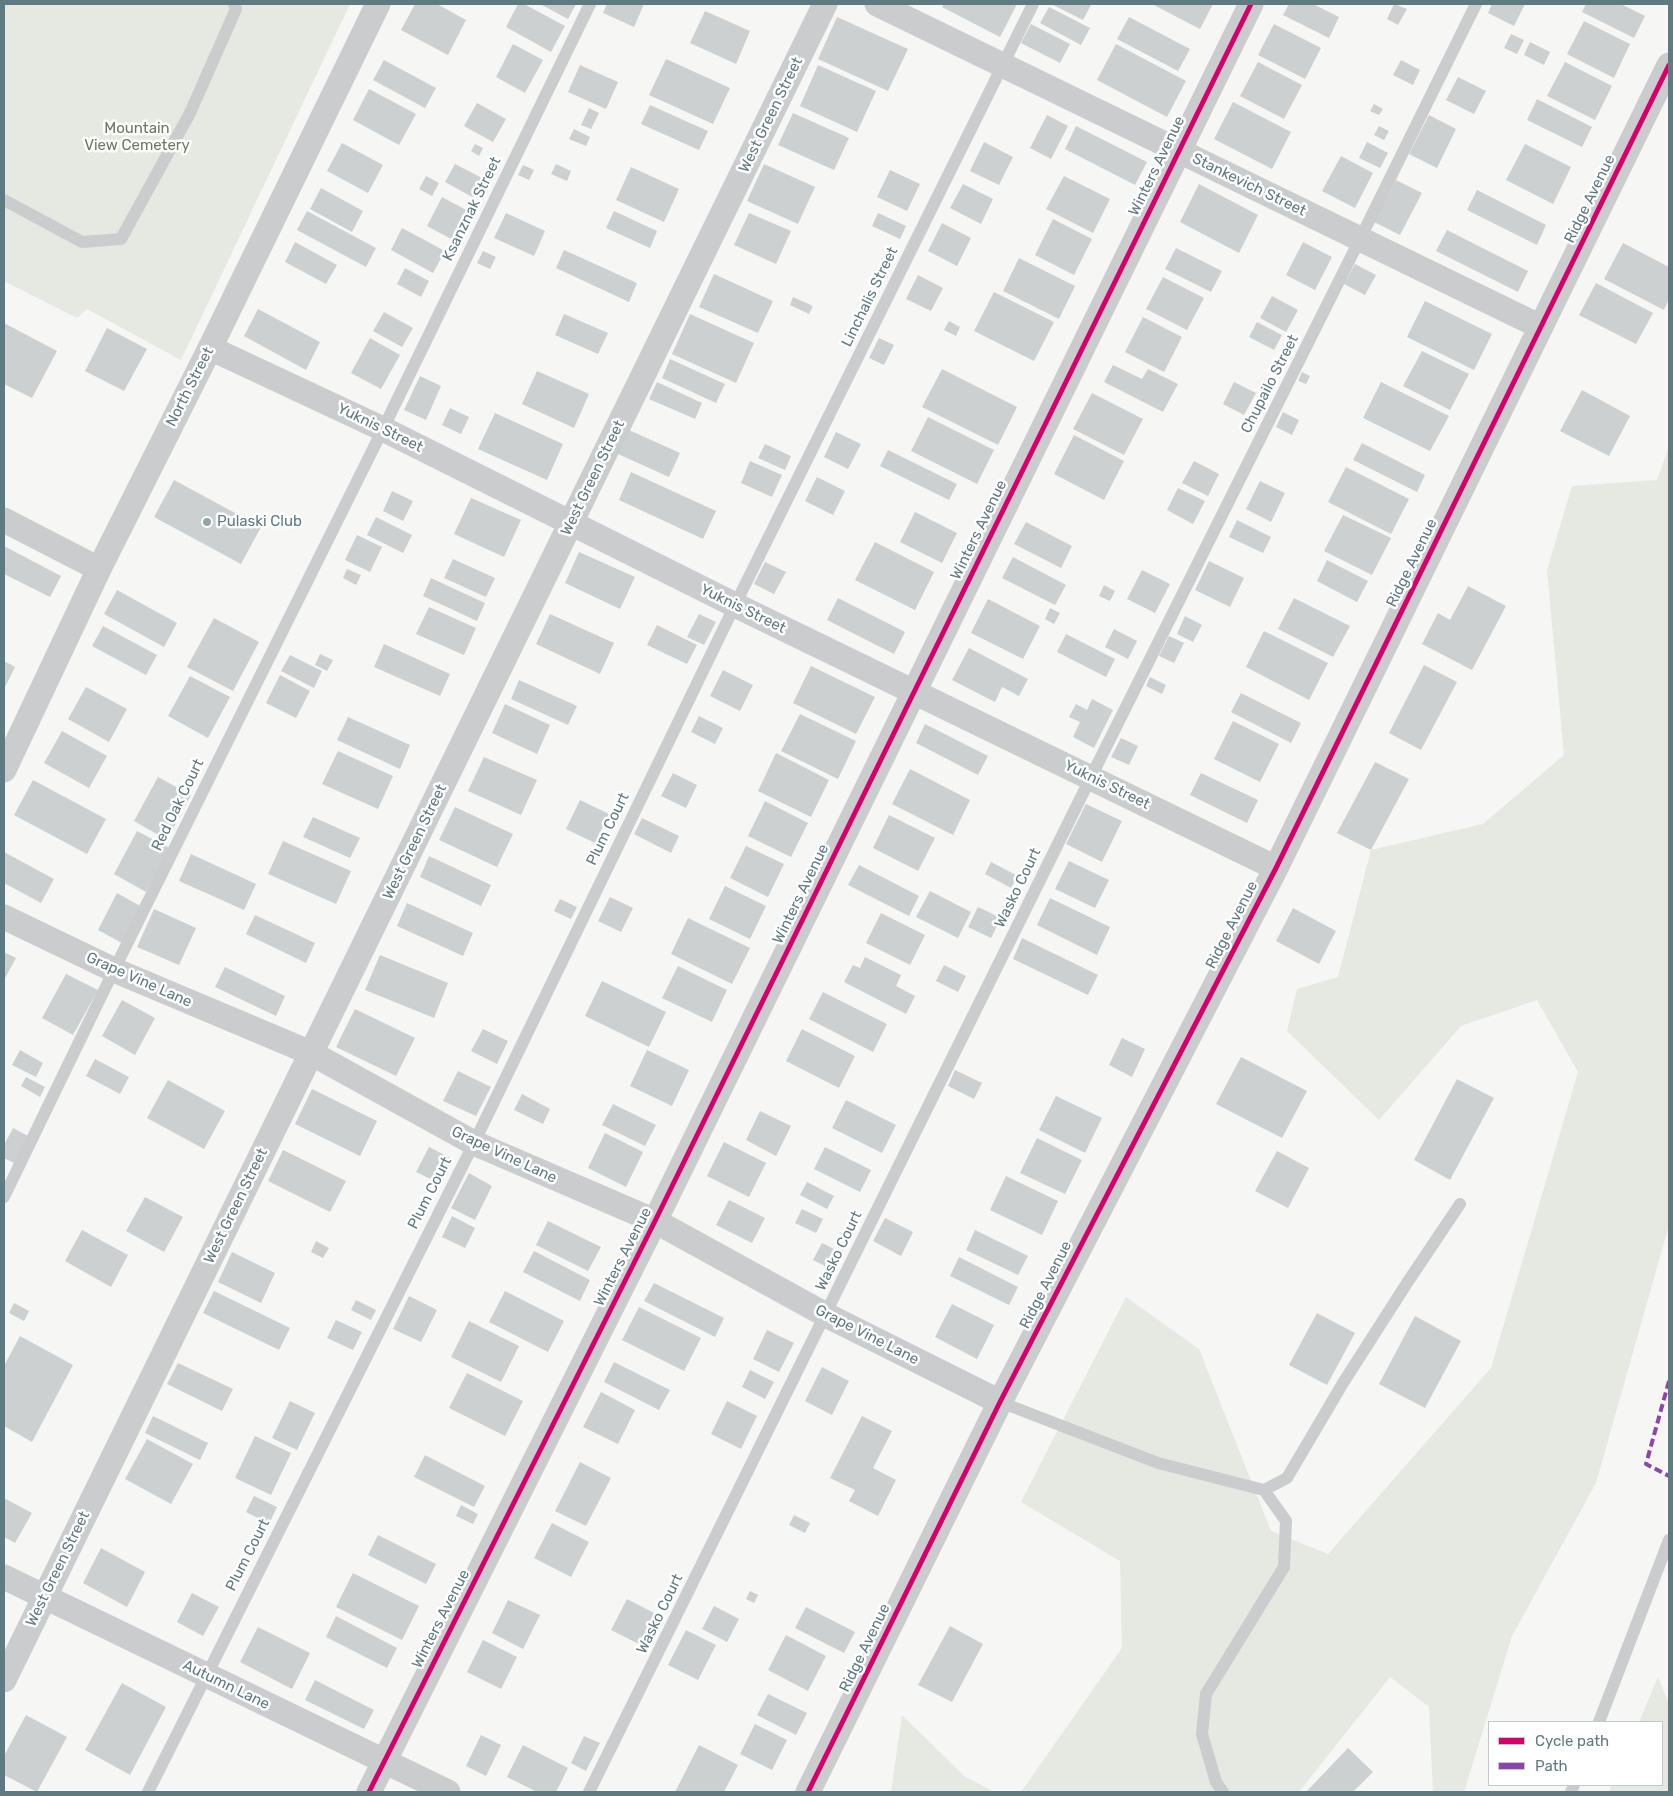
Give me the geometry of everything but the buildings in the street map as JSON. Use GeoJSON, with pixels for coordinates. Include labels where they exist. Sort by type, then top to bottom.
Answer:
{"type":"FeatureCollection","features":[{"type":"Feature","properties":{"kind":"street","name":"North Street"},"geometry":{"type":"LineString","coordinates":[[4,770],[99,569],[210,348],[378,4]]}},
{"type":"Feature","properties":{"kind":"street","name":"West Green Street"},"geometry":{"type":"LineString","coordinates":[[4,1680],[825,4]]}},
{"type":"Feature","properties":{"kind":"street","name":"Stankevich Street"},"geometry":{"type":"LineString","coordinates":[[877,4],[1541,328]]}},
{"type":"Feature","properties":{"kind":"street","name":"Winters Avenue"},"geometry":{"type":"LineString","coordinates":[[369,1792],[655,1221],[1251,4]]}},
{"type":"Feature","properties":{"kind":"street","name":"Ridge Avenue"},"geometry":{"type":"LineString","coordinates":[[808,1792],[1000,1402],[1276,868],[1669,65]]}},
{"type":"Feature","properties":{"kind":"street","name":"Yuknis Street"},"geometry":{"type":"LineString","coordinates":[[210,348],[383,429],[735,605],[1276,868]]}},
{"type":"Feature","properties":{"kind":"street"},"geometry":{"type":"LineString","coordinates":[[4,520],[99,569]]}},
{"type":"Feature","properties":{"kind":"street","name":"Grape Vine Lane"},"geometry":{"type":"LineString","coordinates":[[4,917],[114,970],[311,1053],[474,1143],[655,1221],[826,1315],[1000,1402]]}},
{"type":"Feature","properties":{"kind":"street","name":"Autumn Lane"},"geometry":{"type":"LineString","coordinates":[[4,1577],[448,1792]]}},
{"type":"Feature","properties":{"kind":"lane"},"geometry":{"type":"LineString","coordinates":[[4,200],[82,242],[121,239],[190,113],[236,9],[234,4]]}},
{"type":"Feature","properties":{"kind":"lane","name":"Ksanznak Street"},"geometry":{"type":"LineString","coordinates":[[383,429],[590,4]]}},
{"type":"Feature","properties":{"kind":"lane","name":"Linchalis Street"},"geometry":{"type":"LineString","coordinates":[[735,605],[1033,4]]}},
{"type":"Feature","properties":{"kind":"lane","name":"Chupailo Street"},"geometry":{"type":"LineString","coordinates":[[1091,777],[1476,4]]}},
{"type":"Feature","properties":{"kind":"lane","name":"Red Oak Court"},"geometry":{"type":"LineString","coordinates":[[4,1197],[114,970],[383,429]]}},
{"type":"Feature","properties":{"kind":"lane","name":"Plum Court"},"geometry":{"type":"LineString","coordinates":[[148,1792],[474,1143],[735,605]]}},
{"type":"Feature","properties":{"kind":"lane","name":"Wasko Court"},"geometry":{"type":"LineString","coordinates":[[589,1792],[1091,777]]}},
{"type":"Feature","properties":{"kind":"lane"},"geometry":{"type":"LineString","coordinates":[[1264,1490],[1287,1478],[1343,1383],[1460,1204]]}},
{"type":"Feature","properties":{"kind":"lane"},"geometry":{"type":"LineString","coordinates":[[1000,1402],[1158,1463],[1264,1490],[1286,1522],[1284,1568],[1206,1694],[1202,1734],[1216,1782],[1223,1792]]}},
{"type":"Feature","properties":{"kind":"lane"},"geometry":{"type":"LineString","coordinates":[[1599,1721],[1669,1540]]}},
{"type":"Feature","properties":{"kind":"green space","name":"Mountain View Cemetery"},"geometry":{"type":"Polygon","coordinates":[[[4,4],[350,4],[181,360],[87,309],[77,318],[4,281],[4,4]]]}},
{"type":"Feature","properties":{"kind":"green space"},"geometry":{"type":"Polygon","coordinates":[[[1669,447],[1669,1225],[1596,1483],[1512,1636],[1464,1792],[1433,1792],[1429,1707],[1390,1677],[1299,1792],[1021,1792],[1122,1648],[1120,1561],[1021,1502],[1126,1297],[1199,1349],[1271,1531],[1328,1554],[1491,1368],[1578,1072],[1537,1000],[1461,1026],[1379,1120],[1287,1031],[1297,989],[1338,977],[1371,850],[1483,824],[1564,755],[1547,570],[1572,486],[1657,480],[1669,447]]]}},
{"type":"Feature","properties":{"kind":"green space"},"geometry":{"type":"Polygon","coordinates":[[[1658,1677],[1669,1704],[1669,1792],[1609,1792],[1612,1786],[1663,1786],[1663,1721],[1639,1721],[1658,1677]]]}},
{"type":"Feature","properties":{"kind":"green space"},"geometry":{"type":"Polygon","coordinates":[[[902,1715],[964,1776],[994,1792],[891,1792],[902,1715]]]}},
{"type":"Feature","properties":{"kind":"marked path"},"geometry":{"type":"LineString","coordinates":[[1669,1381],[1646,1464],[1669,1476]]}},
{"type":"Feature","properties":{"kind":"cycle path"},"geometry":{"type":"LineString","coordinates":[[369,1792],[655,1221],[1251,4]]}},
{"type":"Feature","properties":{"kind":"cycle path"},"geometry":{"type":"LineString","coordinates":[[808,1792],[1000,1402],[1276,868],[1669,65]]}},
{"type":"Feature","properties":{"kind":"place","name":"Pulaski Club"},"geometry":{"type":"Point","coordinates":[207,522]}}]}
